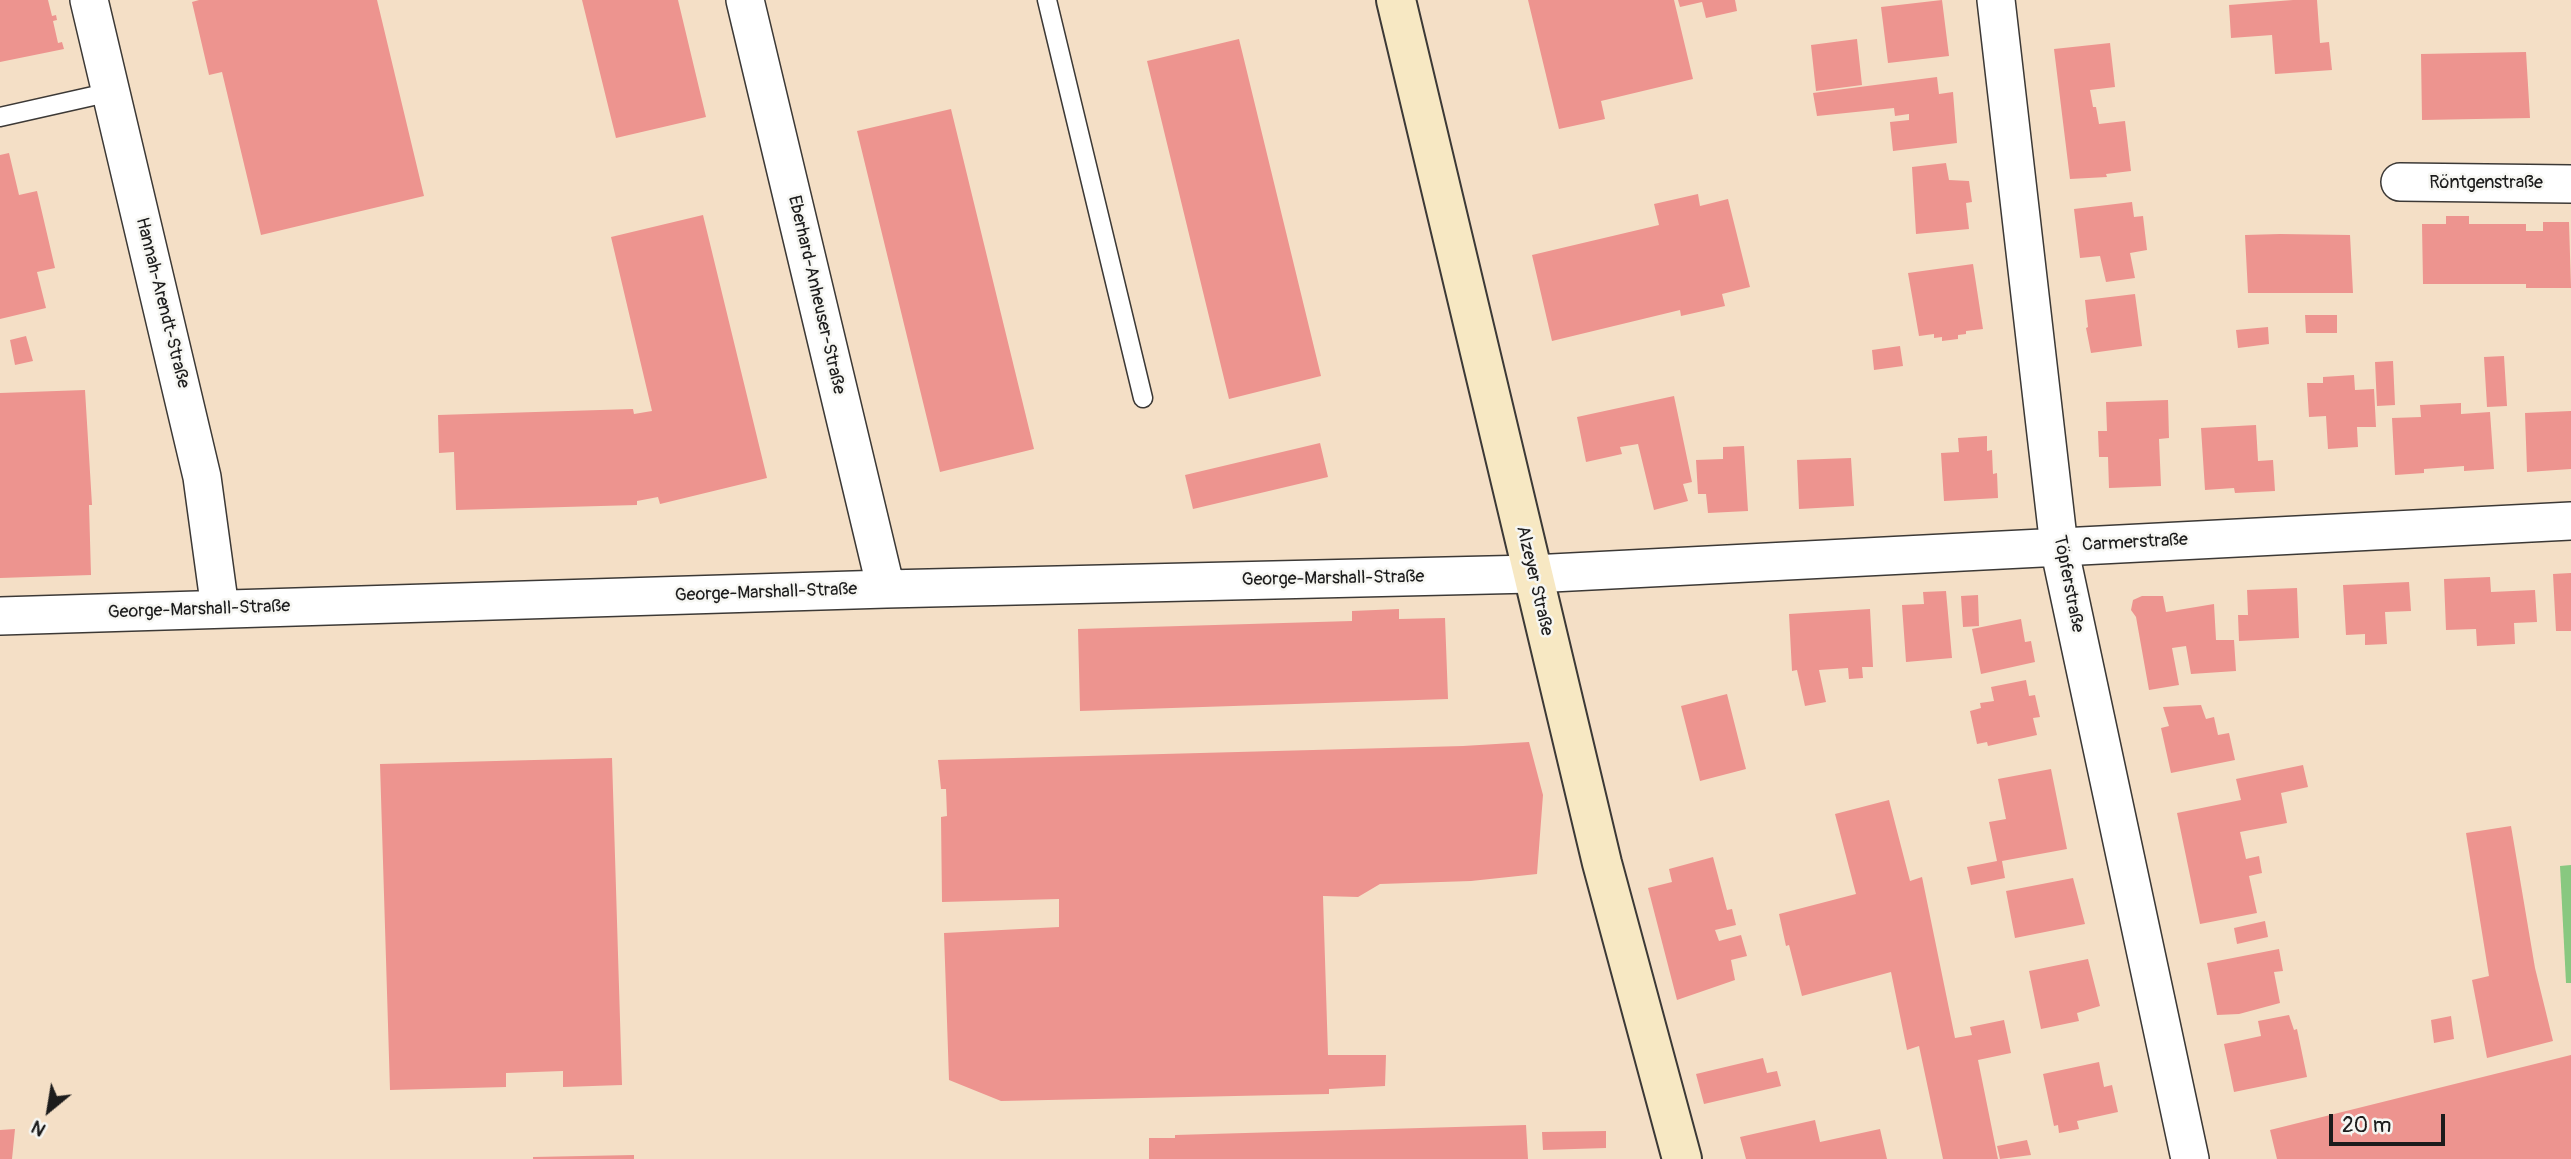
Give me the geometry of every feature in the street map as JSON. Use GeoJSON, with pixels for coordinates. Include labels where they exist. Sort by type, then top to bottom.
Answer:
{"type":"FeatureCollection","features":[{"type":"Feature","properties":{"kind":"main road","name":"Alzeyer Straße"},"geometry":{"type":"LineString","coordinates":[[1396,0],[1602,863],[1682,1159]]}},
{"type":"Feature","properties":{"kind":"street","name":"Hannah-Arendt-Straße"},"geometry":{"type":"LineString","coordinates":[[89,0],[202,477],[220,609]]}},
{"type":"Feature","properties":{"kind":"street","name":"Eberhard-Anheuser-Straße"},"geometry":{"type":"LineString","coordinates":[[747,0],[886,589]]}},
{"type":"Feature","properties":{"kind":"street","name":"Töpferstraße"},"geometry":{"type":"LineString","coordinates":[[1996,0],[2059,547],[2190,1159]]}},
{"type":"Feature","properties":{"kind":"street","name":"Röntgenstraße"},"geometry":{"type":"LineString","coordinates":[[2400,182],[2571,184]]}},
{"type":"Feature","properties":{"kind":"street","name":"Carmerstraße"},"geometry":{"type":"LineString","coordinates":[[1532,575],[2571,521]]}},
{"type":"Feature","properties":{"kind":"street","name":"George-Marshall-Straße"},"geometry":{"type":"LineString","coordinates":[[0,616],[886,589],[1532,575]]}},
{"type":"Feature","properties":{"kind":"lane"},"geometry":{"type":"LineString","coordinates":[[1047,0],[1143,397]]}},
{"type":"Feature","properties":{"kind":"lane"},"geometry":{"type":"LineString","coordinates":[[0,117],[111,92]]}},
{"type":"Feature","properties":{"kind":"green space"},"geometry":{"type":"Polygon","coordinates":[[[2571,865],[2571,983],[2566,983],[2560,866],[2571,865]]]}},
{"type":"Feature","properties":{"kind":"building"},"geometry":{"type":"Polygon","coordinates":[[[0,0],[48,0],[52,16],[56,15],[57,20],[53,21],[58,43],[62,42],[64,49],[0,62],[0,0]]]}},
{"type":"Feature","properties":{"kind":"building"},"geometry":{"type":"Polygon","coordinates":[[[377,0],[424,196],[261,235],[222,72],[209,75],[192,2],[377,0]]]}},
{"type":"Feature","properties":{"kind":"building"},"geometry":{"type":"Polygon","coordinates":[[[582,0],[678,0],[706,117],[616,138],[582,0]]]}},
{"type":"Feature","properties":{"kind":"building"},"geometry":{"type":"Polygon","coordinates":[[[1528,0],[1674,0],[1693,79],[1601,101],[1605,119],[1559,129],[1528,0]]]}},
{"type":"Feature","properties":{"kind":"building"},"geometry":{"type":"Polygon","coordinates":[[[1678,0],[1735,0],[1737,11],[1706,18],[1702,2],[1680,7],[1678,0]]]}},
{"type":"Feature","properties":{"kind":"building"},"geometry":{"type":"Polygon","coordinates":[[[1942,0],[1949,56],[1888,63],[1881,7],[1942,0]]]}},
{"type":"Feature","properties":{"kind":"building"},"geometry":{"type":"Polygon","coordinates":[[[2317,0],[2320,43],[2329,42],[2332,70],[2275,74],[2272,35],[2231,38],[2229,5],[2317,0]]]}},
{"type":"Feature","properties":{"kind":"building"},"geometry":{"type":"Polygon","coordinates":[[[1239,39],[1321,376],[1229,399],[1147,61],[1239,39]]]}},
{"type":"Feature","properties":{"kind":"building"},"geometry":{"type":"Polygon","coordinates":[[[1857,39],[1862,85],[1816,91],[1811,45],[1857,39]]]}},
{"type":"Feature","properties":{"kind":"building"},"geometry":{"type":"Polygon","coordinates":[[[2110,43],[2115,87],[2090,90],[2099,124],[2125,121],[2131,171],[2106,174],[2107,177],[2070,179],[2054,49],[2110,43]]]}},
{"type":"Feature","properties":{"kind":"building"},"geometry":{"type":"Polygon","coordinates":[[[2526,52],[2530,118],[2422,120],[2421,54],[2526,52]]]}},
{"type":"Feature","properties":{"kind":"building"},"geometry":{"type":"Polygon","coordinates":[[[1937,77],[1939,94],[1953,92],[1957,143],[1893,151],[1890,122],[1909,120],[1909,114],[1895,116],[1894,108],[1817,116],[1813,93],[1937,77]]]}},
{"type":"Feature","properties":{"kind":"building"},"geometry":{"type":"Polygon","coordinates":[[[951,109],[1034,449],[940,472],[857,131],[951,109]]]}},
{"type":"Feature","properties":{"kind":"building"},"geometry":{"type":"Polygon","coordinates":[[[9,153],[19,195],[37,191],[55,268],[37,272],[46,308],[0,319],[0,155],[9,153]]]}},
{"type":"Feature","properties":{"kind":"building"},"geometry":{"type":"Polygon","coordinates":[[[1946,163],[1949,180],[1969,181],[1972,202],[1966,203],[1969,229],[1916,234],[1912,167],[1946,163]]]}},
{"type":"Feature","properties":{"kind":"building"},"geometry":{"type":"Polygon","coordinates":[[[1698,194],[1700,206],[1728,199],[1750,287],[1722,294],[1725,306],[1681,316],[1680,310],[1552,341],[1532,255],[1659,225],[1654,204],[1698,194]]]}},
{"type":"Feature","properties":{"kind":"building"},"geometry":{"type":"Polygon","coordinates":[[[2132,202],[2134,217],[2143,216],[2147,250],[2130,253],[2135,278],[2106,282],[2100,256],[2080,258],[2074,209],[2132,202]]]}},
{"type":"Feature","properties":{"kind":"building"},"geometry":{"type":"Polygon","coordinates":[[[703,215],[767,478],[660,504],[658,497],[637,501],[637,505],[456,510],[454,452],[439,453],[438,415],[633,409],[634,414],[652,411],[611,237],[703,215]]]}},
{"type":"Feature","properties":{"kind":"building"},"geometry":{"type":"Polygon","coordinates":[[[2446,216],[2469,216],[2469,224],[2526,224],[2526,231],[2543,231],[2543,222],[2569,222],[2571,288],[2526,288],[2526,284],[2423,284],[2422,224],[2446,224],[2446,216]]]}},
{"type":"Feature","properties":{"kind":"building"},"geometry":{"type":"Polygon","coordinates":[[[2245,235],[2350,235],[2353,293],[2248,293],[2245,235]]]}},
{"type":"Feature","properties":{"kind":"building"},"geometry":{"type":"Polygon","coordinates":[[[1973,264],[1983,329],[1966,331],[1966,334],[1958,335],[1958,339],[1942,341],[1942,337],[1934,338],[1934,334],[1919,336],[1908,273],[1973,264]]]}},
{"type":"Feature","properties":{"kind":"building"},"geometry":{"type":"Polygon","coordinates":[[[2135,294],[2142,346],[2091,353],[2086,328],[2085,300],[2135,294]]]}},
{"type":"Feature","properties":{"kind":"building"},"geometry":{"type":"Polygon","coordinates":[[[2305,315],[2337,315],[2337,333],[2306,333],[2305,315]]]}},
{"type":"Feature","properties":{"kind":"building"},"geometry":{"type":"Polygon","coordinates":[[[2268,327],[2269,344],[2238,348],[2236,330],[2268,327]]]}},
{"type":"Feature","properties":{"kind":"building"},"geometry":{"type":"Polygon","coordinates":[[[26,336],[33,361],[15,365],[10,340],[26,336]]]}},
{"type":"Feature","properties":{"kind":"building"},"geometry":{"type":"Polygon","coordinates":[[[1900,346],[1903,366],[1874,370],[1872,350],[1900,346]]]}},
{"type":"Feature","properties":{"kind":"building"},"geometry":{"type":"Polygon","coordinates":[[[2504,356],[2507,406],[2487,407],[2484,357],[2504,356]]]}},
{"type":"Feature","properties":{"kind":"building"},"geometry":{"type":"Polygon","coordinates":[[[2393,361],[2395,405],[2377,406],[2375,362],[2393,361]]]}},
{"type":"Feature","properties":{"kind":"building"},"geometry":{"type":"Polygon","coordinates":[[[2354,375],[2355,390],[2374,389],[2376,427],[2357,427],[2358,447],[2328,449],[2326,416],[2309,417],[2307,383],[2323,383],[2323,377],[2354,375]]]}},
{"type":"Feature","properties":{"kind":"building"},"geometry":{"type":"Polygon","coordinates":[[[85,390],[92,505],[89,505],[91,575],[0,578],[0,393],[85,390]]]}},
{"type":"Feature","properties":{"kind":"building"},"geometry":{"type":"Polygon","coordinates":[[[1674,396],[1692,482],[1683,484],[1688,501],[1654,510],[1638,444],[1620,447],[1622,454],[1586,462],[1577,417],[1674,396]]]}},
{"type":"Feature","properties":{"kind":"building"},"geometry":{"type":"Polygon","coordinates":[[[2168,400],[2169,438],[2159,439],[2161,486],[2109,488],[2108,457],[2099,457],[2098,431],[2107,431],[2106,402],[2168,400]]]}},
{"type":"Feature","properties":{"kind":"building"},"geometry":{"type":"Polygon","coordinates":[[[2461,403],[2461,414],[2490,412],[2494,469],[2464,471],[2464,466],[2424,469],[2424,473],[2395,475],[2392,418],[2421,417],[2420,405],[2461,403]]]}},
{"type":"Feature","properties":{"kind":"building"},"geometry":{"type":"Polygon","coordinates":[[[2571,411],[2571,469],[2527,472],[2525,413],[2571,411]]]}},
{"type":"Feature","properties":{"kind":"building"},"geometry":{"type":"Polygon","coordinates":[[[2256,425],[2258,461],[2273,460],[2275,491],[2235,493],[2234,488],[2205,490],[2201,428],[2256,425]]]}},
{"type":"Feature","properties":{"kind":"building"},"geometry":{"type":"Polygon","coordinates":[[[1987,436],[1987,451],[1992,450],[1993,474],[1997,473],[1998,498],[1944,501],[1941,453],[1959,452],[1958,438],[1987,436]]]}},
{"type":"Feature","properties":{"kind":"building"},"geometry":{"type":"Polygon","coordinates":[[[1320,443],[1328,477],[1193,509],[1185,475],[1320,443]]]}},
{"type":"Feature","properties":{"kind":"building"},"geometry":{"type":"Polygon","coordinates":[[[1744,446],[1748,511],[1708,513],[1706,494],[1698,494],[1696,460],[1723,459],[1723,447],[1744,446]]]}},
{"type":"Feature","properties":{"kind":"building"},"geometry":{"type":"Polygon","coordinates":[[[1851,458],[1854,506],[1799,509],[1797,460],[1851,458]]]}},
{"type":"Feature","properties":{"kind":"building"},"geometry":{"type":"Polygon","coordinates":[[[2571,573],[2571,631],[2556,631],[2553,574],[2571,573]]]}},
{"type":"Feature","properties":{"kind":"building"},"geometry":{"type":"Polygon","coordinates":[[[2490,577],[2491,592],[2535,590],[2537,622],[2514,623],[2515,644],[2477,646],[2476,629],[2446,630],[2444,579],[2490,577]]]}},
{"type":"Feature","properties":{"kind":"building"},"geometry":{"type":"Polygon","coordinates":[[[2409,582],[2411,611],[2385,612],[2387,644],[2365,645],[2365,634],[2346,635],[2343,585],[2409,582]]]}},
{"type":"Feature","properties":{"kind":"building"},"geometry":{"type":"Polygon","coordinates":[[[2297,588],[2299,638],[2239,641],[2238,615],[2248,615],[2247,590],[2297,588]]]}},
{"type":"Feature","properties":{"kind":"building"},"geometry":{"type":"Polygon","coordinates":[[[1946,591],[1952,658],[1906,662],[1902,605],[1924,604],[1923,592],[1946,591]]]}},
{"type":"Feature","properties":{"kind":"building"},"geometry":{"type":"Polygon","coordinates":[[[1978,595],[1979,626],[1963,627],[1961,596],[1978,595]]]}},
{"type":"Feature","properties":{"kind":"building"},"geometry":{"type":"Polygon","coordinates":[[[2142,596],[2163,596],[2166,612],[2214,604],[2216,640],[2234,640],[2236,671],[2191,674],[2186,646],[2172,648],[2179,685],[2149,690],[2136,617],[2131,610],[2133,600],[2142,596]]]}},
{"type":"Feature","properties":{"kind":"building"},"geometry":{"type":"Polygon","coordinates":[[[1399,609],[1399,619],[1445,618],[1448,699],[1080,711],[1078,629],[1352,621],[1352,611],[1399,609]]]}},
{"type":"Feature","properties":{"kind":"building"},"geometry":{"type":"Polygon","coordinates":[[[1870,609],[1873,667],[1862,667],[1863,678],[1849,679],[1848,668],[1819,670],[1826,702],[1805,706],[1797,670],[1792,671],[1789,614],[1870,609]]]}},
{"type":"Feature","properties":{"kind":"building"},"geometry":{"type":"Polygon","coordinates":[[[2021,619],[2025,642],[2031,641],[2035,662],[1981,674],[1972,629],[2021,619]]]}},
{"type":"Feature","properties":{"kind":"building"},"geometry":{"type":"Polygon","coordinates":[[[2026,680],[2029,696],[2035,695],[2040,717],[2033,718],[2037,735],[1988,746],[1987,742],[1977,744],[1970,711],[1981,708],[1980,703],[1994,701],[1991,687],[2026,680]]]}},
{"type":"Feature","properties":{"kind":"building"},"geometry":{"type":"Polygon","coordinates":[[[1727,694],[1746,769],[1700,781],[1681,706],[1727,694]]]}},
{"type":"Feature","properties":{"kind":"building"},"geometry":{"type":"Polygon","coordinates":[[[2201,705],[2206,719],[2214,717],[2218,735],[2229,733],[2235,760],[2171,773],[2161,728],[2169,726],[2163,707],[2201,705]]]}},
{"type":"Feature","properties":{"kind":"building"},"geometry":{"type":"Polygon","coordinates":[[[1529,742],[1543,795],[1537,874],[1471,881],[1380,884],[1358,897],[1323,896],[1328,1055],[1386,1055],[1385,1086],[1329,1089],[1329,1094],[1001,1101],[949,1080],[944,933],[1059,927],[1059,899],[942,902],[941,817],[947,816],[946,789],[941,789],[938,760],[1529,742]]]}},
{"type":"Feature","properties":{"kind":"building"},"geometry":{"type":"Polygon","coordinates":[[[612,758],[622,1085],[563,1087],[563,1071],[506,1073],[506,1087],[390,1090],[380,764],[612,758]]]}},
{"type":"Feature","properties":{"kind":"building"},"geometry":{"type":"Polygon","coordinates":[[[2303,765],[2308,787],[2281,793],[2287,823],[2240,832],[2246,859],[2259,856],[2262,873],[2249,876],[2257,913],[2200,924],[2177,813],[2241,800],[2236,779],[2303,765]]]}},
{"type":"Feature","properties":{"kind":"building"},"geometry":{"type":"Polygon","coordinates":[[[2051,769],[2067,849],[2002,861],[2005,878],[1971,885],[1967,867],[1997,861],[1989,822],[2006,819],[1998,779],[2051,769]]]}},
{"type":"Feature","properties":{"kind":"building"},"geometry":{"type":"Polygon","coordinates":[[[1889,800],[1910,881],[1922,877],[1955,1038],[1972,1035],[1970,1027],[2004,1020],[2011,1053],[1978,1060],[1998,1159],[1943,1159],[1919,1046],[1907,1050],[1891,972],[1802,996],[1789,945],[1786,946],[1779,914],[1856,894],[1835,814],[1889,800]]]}},
{"type":"Feature","properties":{"kind":"building"},"geometry":{"type":"Polygon","coordinates":[[[2511,826],[2535,968],[2553,1041],[2487,1058],[2472,980],[2489,976],[2466,833],[2511,826]]]}},
{"type":"Feature","properties":{"kind":"building"},"geometry":{"type":"Polygon","coordinates":[[[1713,857],[1727,910],[1732,909],[1736,925],[1715,930],[1719,941],[1741,935],[1747,956],[1731,960],[1735,980],[1677,1000],[1648,888],[1672,882],[1669,869],[1713,857]]]}},
{"type":"Feature","properties":{"kind":"building"},"geometry":{"type":"Polygon","coordinates":[[[2073,878],[2085,924],[2015,938],[2006,891],[2073,878]]]}},
{"type":"Feature","properties":{"kind":"building"},"geometry":{"type":"Polygon","coordinates":[[[2265,921],[2268,937],[2237,944],[2234,928],[2265,921]]]}},
{"type":"Feature","properties":{"kind":"building"},"geometry":{"type":"Polygon","coordinates":[[[2279,949],[2283,971],[2274,972],[2280,1003],[2239,1014],[2217,1015],[2207,963],[2279,949]]]}},
{"type":"Feature","properties":{"kind":"building"},"geometry":{"type":"Polygon","coordinates":[[[2088,959],[2100,1006],[2077,1013],[2079,1021],[2041,1029],[2029,971],[2088,959]]]}},
{"type":"Feature","properties":{"kind":"building"},"geometry":{"type":"Polygon","coordinates":[[[2289,1015],[2294,1030],[2297,1029],[2307,1077],[2234,1092],[2224,1044],[2261,1036],[2258,1021],[2289,1015]]]}},
{"type":"Feature","properties":{"kind":"building"},"geometry":{"type":"Polygon","coordinates":[[[2451,1016],[2454,1039],[2434,1043],[2431,1020],[2451,1016]]]}},
{"type":"Feature","properties":{"kind":"building"},"geometry":{"type":"Polygon","coordinates":[[[2571,1055],[2571,1159],[2277,1159],[2270,1130],[2571,1055]]]}},
{"type":"Feature","properties":{"kind":"building"},"geometry":{"type":"Polygon","coordinates":[[[1763,1058],[1767,1073],[1777,1071],[1781,1086],[1704,1104],[1696,1074],[1763,1058]]]}},
{"type":"Feature","properties":{"kind":"building"},"geometry":{"type":"Polygon","coordinates":[[[2099,1062],[2104,1087],[2112,1085],[2118,1112],[2077,1121],[2079,1129],[2059,1133],[2058,1125],[2054,1126],[2043,1074],[2099,1062]]]}},
{"type":"Feature","properties":{"kind":"building"},"geometry":{"type":"Polygon","coordinates":[[[1815,1120],[1820,1142],[1880,1129],[1887,1159],[1746,1159],[1740,1137],[1815,1120]]]}},
{"type":"Feature","properties":{"kind":"building"},"geometry":{"type":"Polygon","coordinates":[[[1526,1125],[1528,1159],[1149,1159],[1149,1138],[1175,1138],[1175,1135],[1526,1125]]]}},
{"type":"Feature","properties":{"kind":"building"},"geometry":{"type":"Polygon","coordinates":[[[15,1129],[12,1159],[0,1159],[0,1130],[15,1129]]]}},
{"type":"Feature","properties":{"kind":"building"},"geometry":{"type":"Polygon","coordinates":[[[1606,1131],[1606,1148],[1543,1150],[1542,1132],[1606,1131]]]}},
{"type":"Feature","properties":{"kind":"building"},"geometry":{"type":"Polygon","coordinates":[[[2027,1140],[2031,1155],[2000,1159],[1997,1146],[2027,1140]]]}},
{"type":"Feature","properties":{"kind":"building"},"geometry":{"type":"Polygon","coordinates":[[[634,1155],[634,1159],[533,1159],[533,1157],[634,1155]]]}}]}
